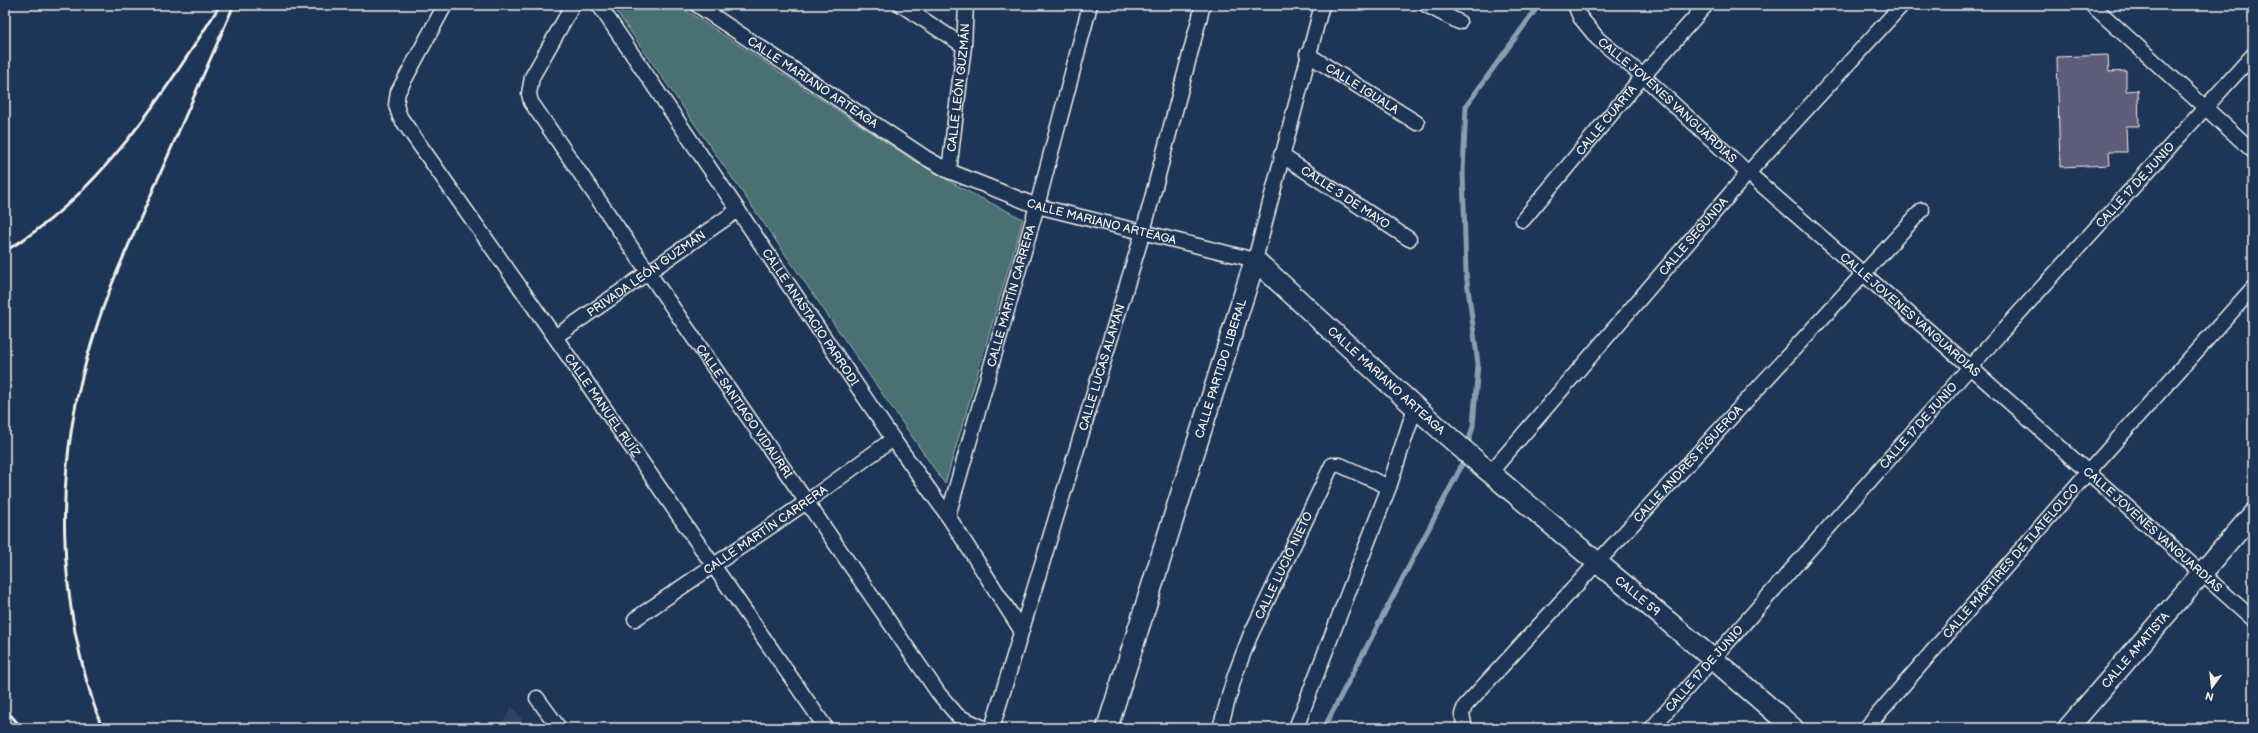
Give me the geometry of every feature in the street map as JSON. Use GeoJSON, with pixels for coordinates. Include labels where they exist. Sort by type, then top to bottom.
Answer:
{"type":"FeatureCollection","features":[{"type":"Feature","properties":{"kind":"street","name":"CALLE MANUEL RUÍZ"},"geometry":{"type":"LineString","coordinates":[[445,5],[403,80],[398,92],[396,105],[400,117],[714,564],[826,728]]}},
{"type":"Feature","properties":{"kind":"street","name":"CALLE SANTIAGO VIDAURRI"},"geometry":{"type":"LineString","coordinates":[[573,5],[532,77],[529,94],[531,102],[805,503],[938,694],[958,716],[984,728]]}},
{"type":"Feature","properties":{"kind":"street","name":"CALLE ANASTACIO PARRODI"},"geometry":{"type":"LineString","coordinates":[[599,5],[893,439],[948,516],[1021,630]]}},
{"type":"Feature","properties":{"kind":"street","name":"CALLE MARIANO ARTEAGA"},"geometry":{"type":"LineString","coordinates":[[697,5],[926,158],[949,171],[1037,206],[1255,260],[1485,469]]}},
{"type":"Feature","properties":{"kind":"street"},"geometry":{"type":"LineString","coordinates":[[901,5],[964,46]]}},
{"type":"Feature","properties":{"kind":"street","name":"CALLE LEÓN GUZMÁN"},"geometry":{"type":"LineString","coordinates":[[949,171],[964,46],[966,5]]}},
{"type":"Feature","properties":{"kind":"street","name":"CALLE MARTÍN CARRERA"},"geometry":{"type":"LineString","coordinates":[[948,516],[1037,206],[1090,5]]}},
{"type":"Feature","properties":{"kind":"street","name":"CALLE LUCAS ALAMÁN"},"geometry":{"type":"LineString","coordinates":[[992,728],[1143,232],[1203,5]]}},
{"type":"Feature","properties":{"kind":"street","name":"CALLE PARTIDO LIBERAL"},"geometry":{"type":"LineString","coordinates":[[1107,728],[1255,260],[1281,155],[1322,5]]}},
{"type":"Feature","properties":{"kind":"street"},"geometry":{"type":"LineString","coordinates":[[1426,5],[1459,22]]}},
{"type":"Feature","properties":{"kind":"street","name":"CALLE JOVENES VANGUARDIAS"},"geometry":{"type":"LineString","coordinates":[[1575,5],[1580,17],[1598,39],[1643,76],[1748,173],[2089,471],[2253,619]]}},
{"type":"Feature","properties":{"kind":"street","name":"CALLE CUARTA"},"geometry":{"type":"LineString","coordinates":[[1523,220],[1643,76],[1706,5]]}},
{"type":"Feature","properties":{"kind":"street","name":"CALLE SEGUNDA"},"geometry":{"type":"LineString","coordinates":[[1485,469],[1748,173],[1902,5]]}},
{"type":"Feature","properties":{"kind":"street"},"geometry":{"type":"LineString","coordinates":[[2097,6],[2206,109],[2253,151]]}},
{"type":"Feature","properties":{"kind":"street","name":"CALLE IGUALA"},"geometry":{"type":"LineString","coordinates":[[1308,54],[1417,123]]}},
{"type":"Feature","properties":{"kind":"street","name":"CALLE 17 DE JUNIO"},"geometry":{"type":"LineString","coordinates":[[1652,728],[1970,367],[2206,109],[2253,55]]}},
{"type":"Feature","properties":{"kind":"street","name":"CALLE 3 DE MAYO"},"geometry":{"type":"LineString","coordinates":[[1281,155],[1409,239]]}},
{"type":"Feature","properties":{"kind":"street","name":"PRIVADA LEÓN GUZMÁN"},"geometry":{"type":"LineString","coordinates":[[555,337],[738,210]]}},
{"type":"Feature","properties":{"kind":"street","name":"CALLE ANDRÉS FIGUEROA"},"geometry":{"type":"LineString","coordinates":[[1464,725],[1462,714],[1465,706],[1922,210]]}},
{"type":"Feature","properties":{"kind":"street","name":"CALLE MÁRTIRES DE TLATELOLCO"},"geometry":{"type":"LineString","coordinates":[[1866,728],[2089,471],[2253,288]]}},
{"type":"Feature","properties":{"kind":"street"},"geometry":{"type":"LineString","coordinates":[[1296,728],[1390,487],[1415,407]]}},
{"type":"Feature","properties":{"kind":"street","name":"CALLE MARTÍN CARRERA"},"geometry":{"type":"LineString","coordinates":[[635,619],[805,503],[893,439]]}},
{"type":"Feature","properties":{"kind":"street","name":"CALLE LUCIO NIETO"},"geometry":{"type":"LineString","coordinates":[[1220,728],[1235,675],[1250,636],[1332,465],[1340,465],[1390,487]]}},
{"type":"Feature","properties":{"kind":"street","name":"CALLE 59"},"geometry":{"type":"LineString","coordinates":[[1485,469],[1714,658],[1793,728]]}},
{"type":"Feature","properties":{"kind":"street","name":"CALLE AMATISTA"},"geometry":{"type":"LineString","coordinates":[[2068,728],[2201,572],[2253,514]]}},
{"type":"Feature","properties":{"kind":"street"},"geometry":{"type":"LineString","coordinates":[[537,698],[559,728]]}},
{"type":"Feature","properties":{"kind":"shaded area"},"geometry":{"type":"Polygon","coordinates":[[[512,706],[528,728],[499,728],[512,706]]]}},
{"type":"Feature","properties":{"kind":"green space"},"geometry":{"type":"Polygon","coordinates":[[[612,5],[678,5],[910,158],[965,190],[1023,219],[945,484],[612,5]]]}},
{"type":"Feature","properties":{"kind":"building"},"geometry":{"type":"Polygon","coordinates":[[[2108,55],[2109,72],[2126,71],[2126,91],[2138,90],[2139,126],[2126,126],[2127,152],[2109,152],[2110,165],[2060,167],[2057,57],[2108,55]]]}},
{"type":"Feature","properties":{"kind":"waterway"},"geometry":{"type":"LineString","coordinates":[[1467,447],[1473,426],[1478,364],[1466,273],[1463,172],[1466,106],[1539,5]]}},
{"type":"Feature","properties":{"kind":"waterway"},"geometry":{"type":"LineString","coordinates":[[1324,728],[1460,469],[1464,456]]}},
{"type":"Feature","properties":{"kind":"railway"},"geometry":{"type":"LineString","coordinates":[[5,251],[38,229],[69,203],[99,173],[152,107],[220,5]]}},
{"type":"Feature","properties":{"kind":"railway"},"geometry":{"type":"LineString","coordinates":[[102,728],[86,680],[75,631],[68,582],[65,532],[66,483],[71,433],[80,384],[100,316],[129,244],[234,5]]}},
{"type":"Feature","properties":{"kind":"railway"},"geometry":{"type":"LineString","coordinates":[[5,709],[22,728]]}}]}
